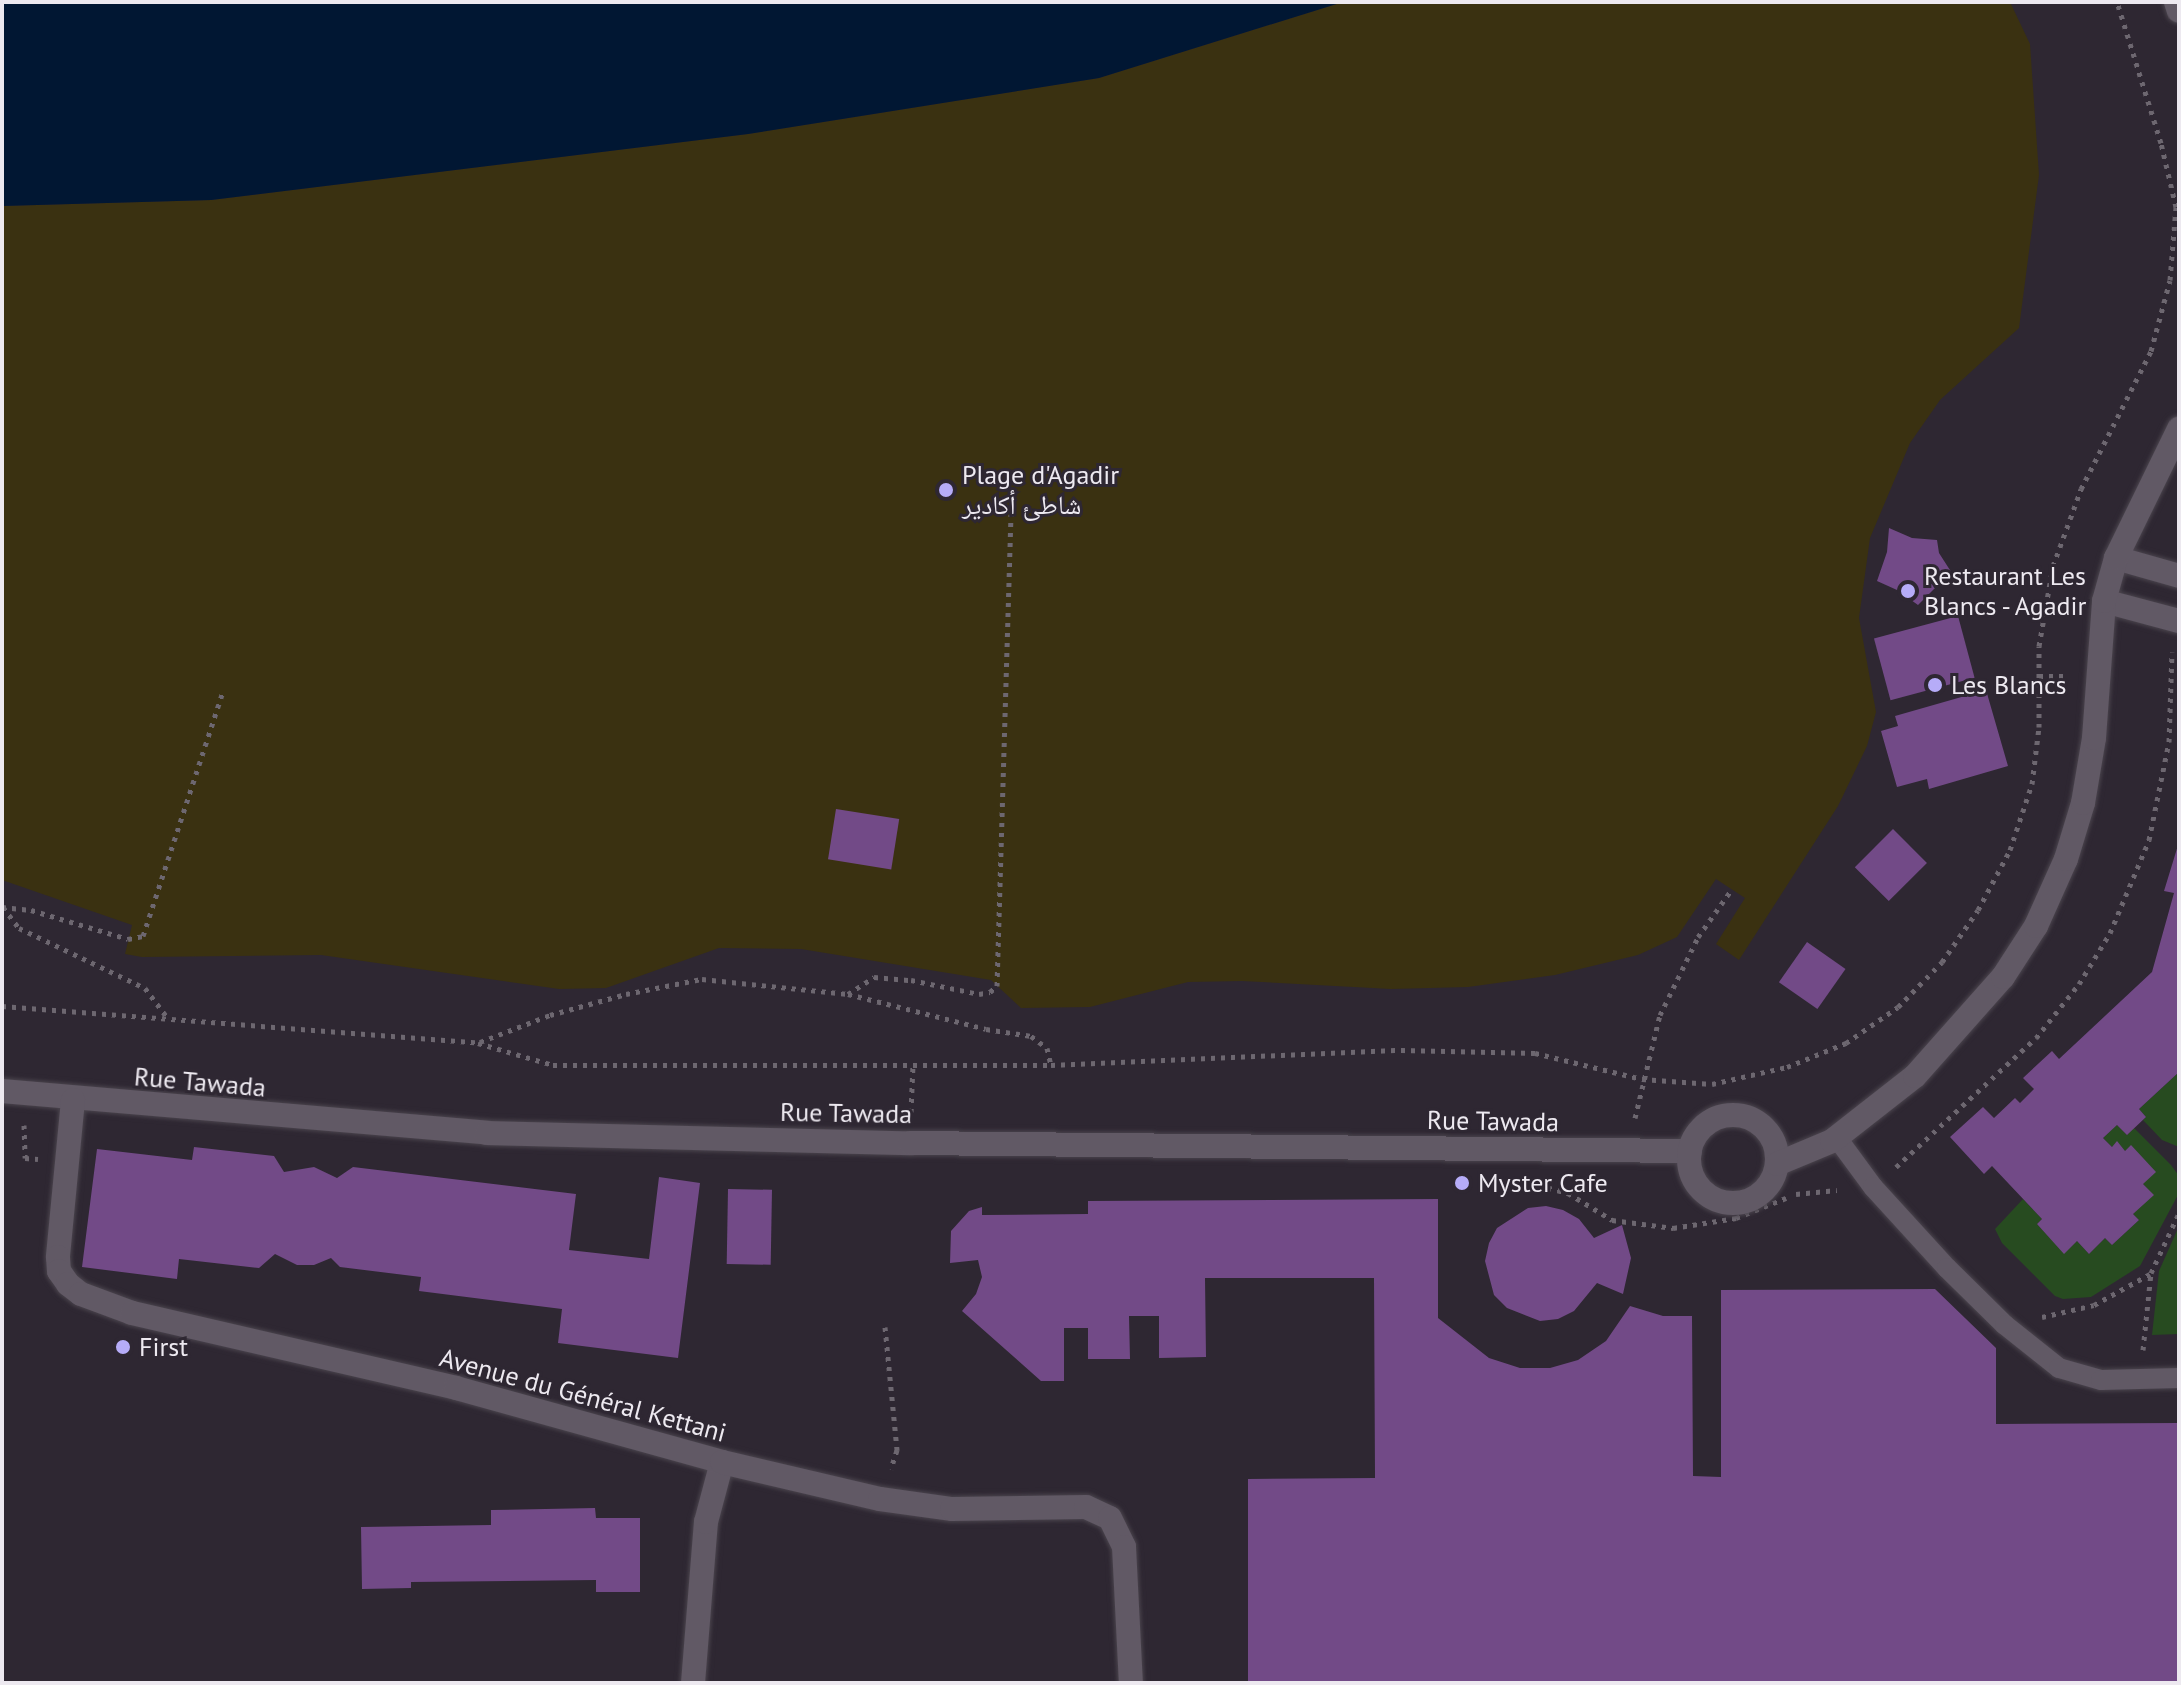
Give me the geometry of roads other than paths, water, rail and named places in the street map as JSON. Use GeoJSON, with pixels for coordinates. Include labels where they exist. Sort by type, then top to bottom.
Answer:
{"type":"FeatureCollection","features":[{"type":"Feature","properties":{"kind":"street"},"geometry":{"type":"LineString","coordinates":[[2176,2],[2179,11]]}},
{"type":"Feature","properties":{"kind":"street"},"geometry":{"type":"LineString","coordinates":[[1777,1164],[1837,1138],[1915,1076],[1961,1028],[2003,977],[2036,926],[2066,859],[2083,803],[2094,738],[2104,601],[2116,558],[2179,429]]}},
{"type":"Feature","properties":{"kind":"street"},"geometry":{"type":"LineString","coordinates":[[2116,558],[2179,576]]}},
{"type":"Feature","properties":{"kind":"street"},"geometry":{"type":"LineString","coordinates":[[2104,601],[2179,621]]}},
{"type":"Feature","properties":{"kind":"street","name":"Rue Tawada"},"geometry":{"type":"LineString","coordinates":[[2,1091],[73,1100],[487,1133],[895,1143],[1690,1151]]}},
{"type":"Feature","properties":{"kind":"street","name":"Avenue du Général Kettani"},"geometry":{"type":"LineString","coordinates":[[73,1100],[58,1257],[59,1271],[68,1284],[81,1294],[132,1313],[456,1388],[722,1462],[884,1499],[952,1509],[1086,1507],[1110,1518],[1124,1547],[1131,1683]]}},
{"type":"Feature","properties":{"kind":"street"},"geometry":{"type":"LineString","coordinates":[[1733,1115],[1761,1124],[1771,1135],[1777,1164],[1765,1189],[1741,1202],[1727,1202],[1713,1198],[1694,1179],[1690,1151],[1704,1125],[1733,1115]]}},
{"type":"Feature","properties":{"kind":"street"},"geometry":{"type":"LineString","coordinates":[[693,1683],[706,1522],[722,1462]]}},
{"type":"Feature","properties":{"kind":"lane"},"geometry":{"type":"LineString","coordinates":[[1837,1138],[1873,1187],[2005,1325],[2059,1368],[2101,1380],[2179,1378]]}},
{"type":"Feature","properties":{"kind":"water"},"geometry":{"type":"Polygon","coordinates":[[[2,2],[1343,2],[1099,78],[748,134],[211,200],[2,206],[2,2]]]}},
{"type":"Feature","properties":{"kind":"place","name":"Plage d'Agadir شاطئ أكادير"},"geometry":{"type":"Point","coordinates":[946,490]}},
{"type":"Feature","properties":{"kind":"place","name":"Restaurant Les Blancs - Agadir"},"geometry":{"type":"Point","coordinates":[1908,591]}},
{"type":"Feature","properties":{"kind":"place","name":"Les Blancs"},"geometry":{"type":"Point","coordinates":[1935,685]}},
{"type":"Feature","properties":{"kind":"place","name":"Myster Cafe"},"geometry":{"type":"Point","coordinates":[1462,1183]}},
{"type":"Feature","properties":{"kind":"place","name":"First"},"geometry":{"type":"Point","coordinates":[123,1347]}}]}
